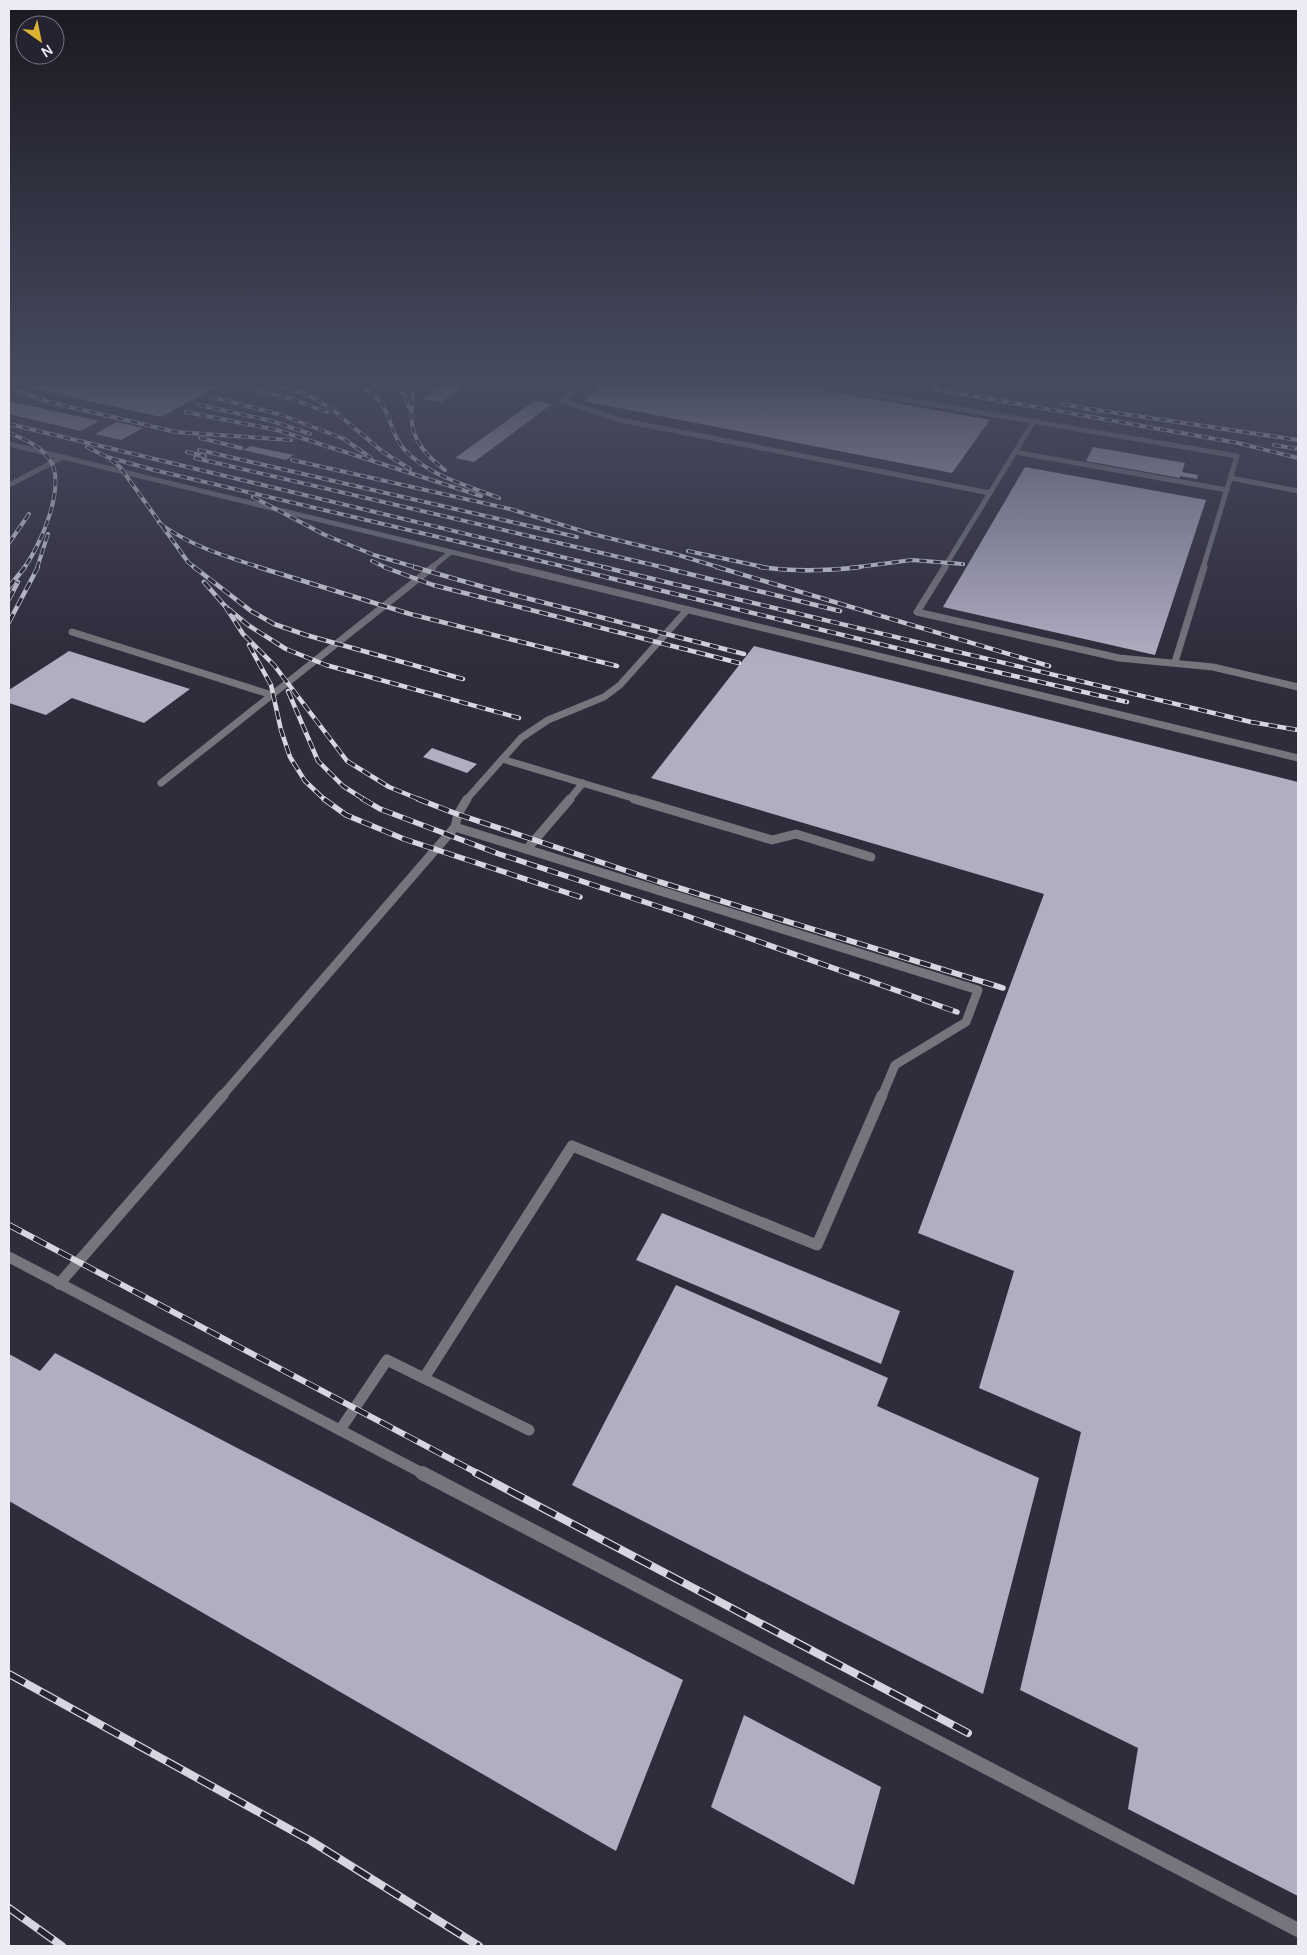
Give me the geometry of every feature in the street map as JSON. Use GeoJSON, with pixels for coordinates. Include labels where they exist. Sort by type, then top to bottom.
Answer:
{"type":"FeatureCollection","features":[{"type":"Feature","properties":{"kind":"lane"},"geometry":{"type":"LineString","coordinates":[[9,485],[26,476]]}},
{"type":"Feature","properties":{"kind":"lane"},"geometry":{"type":"LineString","coordinates":[[142,476],[1298,758]]}},
{"type":"Feature","properties":{"kind":"lane"},"geometry":{"type":"LineString","coordinates":[[905,476],[990,493]]}},
{"type":"Feature","properties":{"kind":"lane"},"geometry":{"type":"LineString","coordinates":[[1000,476],[917,612],[1119,658],[1213,667],[1298,687]]}},
{"type":"Feature","properties":{"kind":"lane"},"geometry":{"type":"LineString","coordinates":[[1150,476],[1227,490]]}},
{"type":"Feature","properties":{"kind":"lane"},"geometry":{"type":"LineString","coordinates":[[1175,662],[1231,478],[1298,490]]}},
{"type":"Feature","properties":{"kind":"lane"},"geometry":{"type":"LineString","coordinates":[[161,783],[451,552]]}},
{"type":"Feature","properties":{"kind":"lane"},"geometry":{"type":"LineString","coordinates":[[59,1284],[455,826],[464,802],[502,759],[522,738],[548,720],[604,696],[620,685],[687,610]]}},
{"type":"Feature","properties":{"kind":"lane"},"geometry":{"type":"LineString","coordinates":[[72,632],[272,695]]}},
{"type":"Feature","properties":{"kind":"lane"},"geometry":{"type":"LineString","coordinates":[[502,759],[772,840],[796,834],[871,857]]}},
{"type":"Feature","properties":{"kind":"lane"},"geometry":{"type":"LineString","coordinates":[[527,849],[583,783]]}},
{"type":"Feature","properties":{"kind":"lane"},"geometry":{"type":"LineString","coordinates":[[424,1378],[572,1146],[817,1245],[895,1065],[966,1022],[978,990],[455,826]]}},
{"type":"Feature","properties":{"kind":"lane"},"geometry":{"type":"LineString","coordinates":[[9,1258],[1298,1930]]}},
{"type":"Feature","properties":{"kind":"lane"},"geometry":{"type":"LineString","coordinates":[[340,1430],[387,1360],[529,1430]]}},
{"type":"Feature","properties":{"kind":"building"},"geometry":{"type":"Polygon","coordinates":[[[1020,476],[1076,476],[1206,500],[1155,655],[943,607],[1020,476]]]}},
{"type":"Feature","properties":{"kind":"building"},"geometry":{"type":"Polygon","coordinates":[[[1181,476],[1198,476],[1197,479],[1181,476]]]}},
{"type":"Feature","properties":{"kind":"building"},"geometry":{"type":"Polygon","coordinates":[[[754,646],[1298,782],[1298,1896],[1128,1809],[1138,1748],[1020,1690],[1081,1432],[979,1388],[1014,1271],[918,1233],[1044,894],[651,778],[754,646]]]}},
{"type":"Feature","properties":{"kind":"building"},"geometry":{"type":"Polygon","coordinates":[[[69,651],[190,689],[144,723],[72,698],[46,715],[9,703],[9,690],[69,651]]]}},
{"type":"Feature","properties":{"kind":"building"},"geometry":{"type":"Polygon","coordinates":[[[432,748],[477,764],[467,773],[423,757],[432,748]]]}},
{"type":"Feature","properties":{"kind":"building"},"geometry":{"type":"Polygon","coordinates":[[[662,1213],[900,1311],[881,1364],[636,1260],[662,1213]]]}},
{"type":"Feature","properties":{"kind":"building"},"geometry":{"type":"Polygon","coordinates":[[[676,1285],[888,1378],[877,1406],[1039,1478],[983,1694],[572,1485],[676,1285]]]}},
{"type":"Feature","properties":{"kind":"building"},"geometry":{"type":"Polygon","coordinates":[[[55,1353],[683,1680],[616,1851],[9,1501],[9,1354],[40,1371],[55,1353]]]}},
{"type":"Feature","properties":{"kind":"building"},"geometry":{"type":"Polygon","coordinates":[[[744,1715],[881,1787],[854,1885],[711,1807],[744,1715]]]}},
{"type":"Feature","properties":{"kind":"railway"},"geometry":{"type":"LineString","coordinates":[[24,568],[37,546],[49,516],[53,500],[54,476]]}},
{"type":"Feature","properties":{"kind":"railway"},"geometry":{"type":"LineString","coordinates":[[127,476],[161,524]]}},
{"type":"Feature","properties":{"kind":"railway"},"geometry":{"type":"LineString","coordinates":[[180,476],[570,568]]}},
{"type":"Feature","properties":{"kind":"railway"},"geometry":{"type":"LineString","coordinates":[[226,476],[608,568]]}},
{"type":"Feature","properties":{"kind":"railway"},"geometry":{"type":"LineString","coordinates":[[273,476],[666,568]]}},
{"type":"Feature","properties":{"kind":"railway"},"geometry":{"type":"LineString","coordinates":[[313,476],[577,537]]}},
{"type":"Feature","properties":{"kind":"railway"},"geometry":{"type":"LineString","coordinates":[[364,476],[510,509],[592,534],[675,554],[721,568]]}},
{"type":"Feature","properties":{"kind":"railway"},"geometry":{"type":"LineString","coordinates":[[420,476],[481,496]]}},
{"type":"Feature","properties":{"kind":"railway"},"geometry":{"type":"LineString","coordinates":[[442,476],[499,498]]}},
{"type":"Feature","properties":{"kind":"railway"},"geometry":{"type":"LineString","coordinates":[[253,497],[325,535],[374,555],[418,568]]}},
{"type":"Feature","properties":{"kind":"railway"},"geometry":{"type":"LineString","coordinates":[[9,543],[29,514]]}},
{"type":"Feature","properties":{"kind":"railway"},"geometry":{"type":"LineString","coordinates":[[161,524],[183,538],[221,555],[262,568]]}},
{"type":"Feature","properties":{"kind":"railway"},"geometry":{"type":"LineString","coordinates":[[161,524],[188,562],[195,568]]}},
{"type":"Feature","properties":{"kind":"railway"},"geometry":{"type":"LineString","coordinates":[[37,568],[48,534]]}},
{"type":"Feature","properties":{"kind":"railway"},"geometry":{"type":"LineString","coordinates":[[688,551],[768,568]]}},
{"type":"Feature","properties":{"kind":"railway"},"geometry":{"type":"LineString","coordinates":[[854,567],[912,560],[963,564]]}},
{"type":"Feature","properties":{"kind":"railway"},"geometry":{"type":"LineString","coordinates":[[372,561],[387,568]]}},
{"type":"Feature","properties":{"kind":"railway"},"geometry":{"type":"LineString","coordinates":[[9,587],[25,567]]}},
{"type":"Feature","properties":{"kind":"railway"},"geometry":{"type":"LineString","coordinates":[[9,622],[38,567]]}},
{"type":"Feature","properties":{"kind":"railway"},"geometry":{"type":"LineString","coordinates":[[194,567],[251,611],[274,624],[306,635],[463,679]]}},
{"type":"Feature","properties":{"kind":"railway"},"geometry":{"type":"LineString","coordinates":[[258,567],[410,614],[617,666]]}},
{"type":"Feature","properties":{"kind":"railway"},"geometry":{"type":"LineString","coordinates":[[384,567],[433,585],[739,663]]}},
{"type":"Feature","properties":{"kind":"railway"},"geometry":{"type":"LineString","coordinates":[[414,567],[487,588],[744,654]]}},
{"type":"Feature","properties":{"kind":"railway"},"geometry":{"type":"LineString","coordinates":[[565,567],[945,660],[1127,702]]}},
{"type":"Feature","properties":{"kind":"railway"},"geometry":{"type":"LineString","coordinates":[[603,567],[1251,722],[1298,730]]}},
{"type":"Feature","properties":{"kind":"railway"},"geometry":{"type":"LineString","coordinates":[[661,567],[840,611]]}},
{"type":"Feature","properties":{"kind":"railway"},"geometry":{"type":"LineString","coordinates":[[717,567],[1049,666]]}},
{"type":"Feature","properties":{"kind":"railway"},"geometry":{"type":"LineString","coordinates":[[760,567],[768,568]]}},
{"type":"Feature","properties":{"kind":"railway"},"geometry":{"type":"LineString","coordinates":[[768,568],[810,570],[854,567]]}},
{"type":"Feature","properties":{"kind":"railway"},"geometry":{"type":"LineString","coordinates":[[850,568],[854,567]]}},
{"type":"Feature","properties":{"kind":"railway"},"geometry":{"type":"LineString","coordinates":[[854,567],[860,567]]}},
{"type":"Feature","properties":{"kind":"railway"},"geometry":{"type":"LineString","coordinates":[[9,599],[18,582]]}},
{"type":"Feature","properties":{"kind":"railway"},"geometry":{"type":"LineString","coordinates":[[204,582],[225,606]]}},
{"type":"Feature","properties":{"kind":"railway"},"geometry":{"type":"LineString","coordinates":[[225,606],[248,625],[286,649],[326,665],[519,718]]}},
{"type":"Feature","properties":{"kind":"railway"},"geometry":{"type":"LineString","coordinates":[[225,606],[243,634],[274,665],[347,761],[389,787],[421,800]]}},
{"type":"Feature","properties":{"kind":"railway"},"geometry":{"type":"LineString","coordinates":[[249,645],[271,685],[281,730],[290,757],[305,781],[325,800]]}},
{"type":"Feature","properties":{"kind":"railway"},"geometry":{"type":"LineString","coordinates":[[288,691],[318,761],[343,786],[365,800]]}},
{"type":"Feature","properties":{"kind":"railway"},"geometry":{"type":"LineString","coordinates":[[324,799],[346,815],[404,839],[580,897]]}},
{"type":"Feature","properties":{"kind":"railway"},"geometry":{"type":"LineString","coordinates":[[363,799],[380,809],[499,854],[684,915],[957,1012]]}},
{"type":"Feature","properties":{"kind":"railway"},"geometry":{"type":"LineString","coordinates":[[418,799],[454,813],[660,882],[1003,988]]}},
{"type":"Feature","properties":{"kind":"railway"},"geometry":{"type":"LineString","coordinates":[[9,1225],[479,1474]]}},
{"type":"Feature","properties":{"kind":"railway"},"geometry":{"type":"LineString","coordinates":[[476,1473],[968,1733]]}},
{"type":"Feature","properties":{"kind":"railway"},"geometry":{"type":"LineString","coordinates":[[9,1674],[311,1841],[479,1946]]}},
{"type":"Feature","properties":{"kind":"railway"},"geometry":{"type":"LineString","coordinates":[[9,1908],[62,1946]]}}]}
